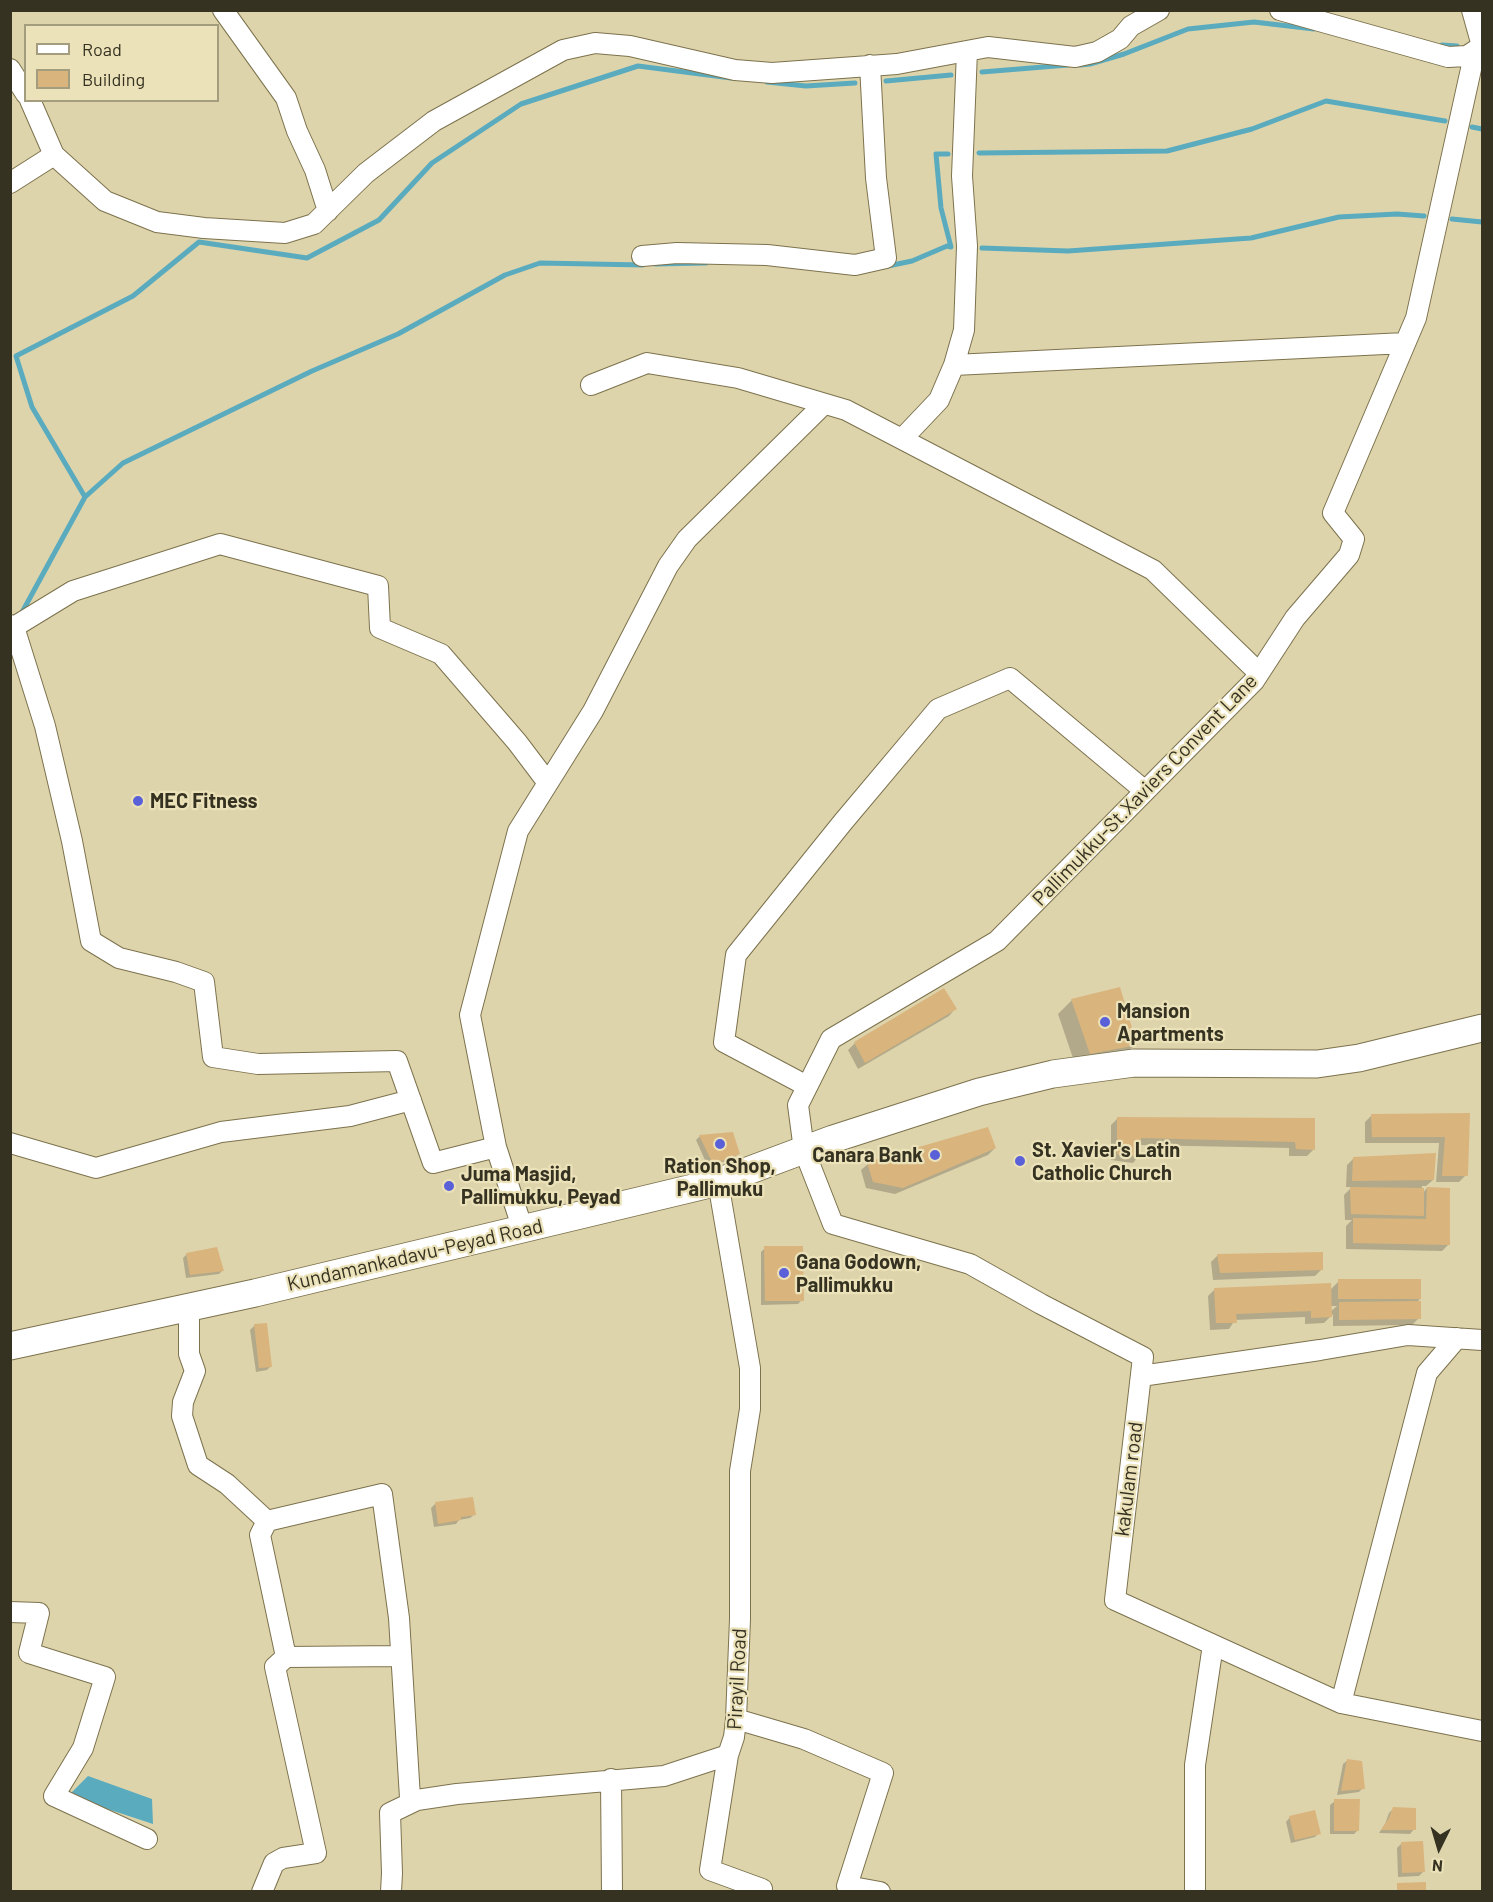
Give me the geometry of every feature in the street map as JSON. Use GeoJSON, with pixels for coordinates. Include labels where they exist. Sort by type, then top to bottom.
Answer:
{"type":"FeatureCollection","features":[{"type":"Feature","properties":{"kind":"main road","name":"Kundamankadavu-Peyad Road"},"geometry":{"type":"LineString","coordinates":[[10,1346],[523,1230],[718,1182],[833,1139],[979,1092],[1053,1074],[1134,1062],[1317,1064],[1359,1058],[1482,1028]]}},
{"type":"Feature","properties":{"kind":"street"},"geometry":{"type":"LineString","coordinates":[[223,10],[286,98],[315,170],[328,211]]}},
{"type":"Feature","properties":{"kind":"street"},"geometry":{"type":"LineString","coordinates":[[31,102],[54,155],[105,201],[157,222],[204,228],[285,233],[314,224],[366,172],[434,121],[563,50],[595,43],[630,46],[735,70],[772,73],[897,64],[988,47],[1075,57],[1097,52],[1120,39],[1131,26],[1159,10]]}},
{"type":"Feature","properties":{"kind":"street"},"geometry":{"type":"LineString","coordinates":[[1280,10],[1448,57],[1467,56],[1480,48],[1472,10]]}},
{"type":"Feature","properties":{"kind":"street","name":"Pallimukku-St.Xaviers Convent Lane"},"geometry":{"type":"LineString","coordinates":[[804,1150],[798,1105],[831,1039],[997,941],[1254,681],[1295,618],[1348,555],[1354,539],[1333,513],[1416,318],[1480,48]]}},
{"type":"Feature","properties":{"kind":"street"},"geometry":{"type":"LineString","coordinates":[[902,439],[939,400],[954,365],[964,330],[967,246],[962,176],[967,51]]}},
{"type":"Feature","properties":{"kind":"street"},"geometry":{"type":"LineString","coordinates":[[642,256],[677,253],[767,255],[855,265],[886,258],[875,166],[870,65]]}},
{"type":"Feature","properties":{"kind":"street"},"geometry":{"type":"LineString","coordinates":[[10,69],[24,91]]}},
{"type":"Feature","properties":{"kind":"street"},"geometry":{"type":"LineString","coordinates":[[10,183],[54,155]]}},
{"type":"Feature","properties":{"kind":"street"},"geometry":{"type":"LineString","coordinates":[[954,365],[1405,343]]}},
{"type":"Feature","properties":{"kind":"street"},"geometry":{"type":"LineString","coordinates":[[591,385],[647,363],[738,378],[846,410],[1153,570],[1259,673]]}},
{"type":"Feature","properties":{"kind":"street"},"geometry":{"type":"LineString","coordinates":[[523,1230],[496,1147],[470,1015],[518,831],[592,711],[668,566],[687,538],[824,404]]}},
{"type":"Feature","properties":{"kind":"street"},"geometry":{"type":"LineString","coordinates":[[496,1147],[433,1163],[397,1061],[258,1064],[213,1057],[204,982],[176,972],[119,958],[92,941],[72,841],[45,726],[12,626],[73,591],[220,544],[378,586],[380,628],[441,654],[517,742],[548,783]]}},
{"type":"Feature","properties":{"kind":"street"},"geometry":{"type":"LineString","coordinates":[[807,1086],[724,1042],[736,955],[938,709],[1010,678],[1145,791]]}},
{"type":"Feature","properties":{"kind":"street"},"geometry":{"type":"LineString","coordinates":[[10,1143],[96,1168],[221,1132],[350,1116],[411,1100]]}},
{"type":"Feature","properties":{"kind":"street","name":"kakulam road"},"geometry":{"type":"LineString","coordinates":[[804,1150],[833,1224],[970,1264],[1143,1357],[1115,1600],[1341,1703],[1482,1731]]}},
{"type":"Feature","properties":{"kind":"street","name":"Pirayil Road"},"geometry":{"type":"LineString","coordinates":[[391,1892],[390,1813],[417,1800],[457,1794],[663,1776],[728,1755],[734,1737],[736,1719],[740,1619],[741,1471],[743,1443],[750,1409],[750,1368],[718,1182]]}},
{"type":"Feature","properties":{"kind":"street"},"geometry":{"type":"LineString","coordinates":[[189,1307],[189,1354],[195,1371],[183,1402],[182,1416],[198,1465],[227,1484],[267,1521]]}},
{"type":"Feature","properties":{"kind":"street"},"geometry":{"type":"LineString","coordinates":[[1141,1376],[1408,1335],[1482,1340]]}},
{"type":"Feature","properties":{"kind":"street"},"geometry":{"type":"LineString","coordinates":[[1341,1703],[1427,1373],[1457,1338]]}},
{"type":"Feature","properties":{"kind":"street"},"geometry":{"type":"LineString","coordinates":[[267,1521],[382,1494],[399,1618],[410,1798],[417,1800]]}},
{"type":"Feature","properties":{"kind":"street"},"geometry":{"type":"LineString","coordinates":[[267,1521],[260,1535],[286,1657]]}},
{"type":"Feature","properties":{"kind":"street"},"geometry":{"type":"LineString","coordinates":[[10,1612],[39,1613],[29,1653],[105,1677],[83,1748],[54,1796],[147,1839]]}},
{"type":"Feature","properties":{"kind":"street"},"geometry":{"type":"LineString","coordinates":[[1195,1892],[1195,1765],[1213,1645]]}},
{"type":"Feature","properties":{"kind":"street"},"geometry":{"type":"LineString","coordinates":[[262,1892],[274,1863],[284,1858],[316,1853],[275,1667],[286,1657],[401,1656]]}},
{"type":"Feature","properties":{"kind":"street"},"geometry":{"type":"LineString","coordinates":[[736,1719],[804,1739],[883,1773],[847,1886],[880,1892]]}},
{"type":"Feature","properties":{"kind":"street"},"geometry":{"type":"LineString","coordinates":[[728,1755],[710,1870],[762,1889]]}},
{"type":"Feature","properties":{"kind":"street"},"geometry":{"type":"LineString","coordinates":[[611,1779],[612,1892]]}},
{"type":"Feature","properties":{"kind":"water"},"geometry":{"type":"Polygon","coordinates":[[[88,1776],[152,1799],[153,1824],[68,1796],[88,1776]]]}},
{"type":"Feature","properties":{"kind":"building","name":"Mansion Apartments"},"geometry":{"type":"Polygon","coordinates":[[[1120,987],[1137,1045],[1090,1054],[1071,999],[1120,987]]]}},
{"type":"Feature","properties":{"kind":"building"},"geometry":{"type":"Polygon","coordinates":[[[944,988],[957,1009],[865,1063],[854,1042],[944,988]]]}},
{"type":"Feature","properties":{"kind":"building"},"geometry":{"type":"Polygon","coordinates":[[[1470,1113],[1468,1176],[1442,1176],[1445,1137],[1372,1137],[1371,1114],[1470,1113]]]}},
{"type":"Feature","properties":{"kind":"building"},"geometry":{"type":"Polygon","coordinates":[[[1117,1117],[1315,1118],[1315,1150],[1296,1149],[1295,1142],[1141,1138],[1141,1157],[1117,1154],[1117,1117]]]}},
{"type":"Feature","properties":{"kind":"building","name":"Canara Bank"},"geometry":{"type":"Polygon","coordinates":[[[988,1127],[996,1148],[903,1188],[873,1182],[867,1162],[988,1127]]]}},
{"type":"Feature","properties":{"kind":"building","name":"Ration Shop, Pallimuku"},"geometry":{"type":"Polygon","coordinates":[[[733,1132],[740,1154],[713,1164],[699,1135],[733,1132]]]}},
{"type":"Feature","properties":{"kind":"building"},"geometry":{"type":"Polygon","coordinates":[[[1436,1153],[1434,1180],[1352,1181],[1353,1157],[1436,1153]]]}},
{"type":"Feature","properties":{"kind":"building"},"geometry":{"type":"Polygon","coordinates":[[[1350,1187],[1424,1188],[1424,1216],[1351,1214],[1350,1187]]]}},
{"type":"Feature","properties":{"kind":"building"},"geometry":{"type":"Polygon","coordinates":[[[1427,1187],[1450,1188],[1450,1245],[1353,1243],[1353,1218],[1426,1219],[1427,1187]]]}},
{"type":"Feature","properties":{"kind":"building","name":"Gana Godown, Pallimukku"},"geometry":{"type":"Polygon","coordinates":[[[764,1246],[803,1246],[804,1301],[765,1301],[764,1246]]]}},
{"type":"Feature","properties":{"kind":"building"},"geometry":{"type":"Polygon","coordinates":[[[217,1247],[224,1271],[190,1275],[186,1253],[217,1247]]]}},
{"type":"Feature","properties":{"kind":"building"},"geometry":{"type":"Polygon","coordinates":[[[1323,1252],[1323,1270],[1220,1273],[1217,1254],[1323,1252]]]}},
{"type":"Feature","properties":{"kind":"building"},"geometry":{"type":"Polygon","coordinates":[[[1338,1279],[1421,1279],[1421,1299],[1338,1299],[1338,1279]]]}},
{"type":"Feature","properties":{"kind":"building"},"geometry":{"type":"Polygon","coordinates":[[[1331,1283],[1332,1317],[1311,1318],[1311,1311],[1236,1314],[1237,1323],[1216,1323],[1214,1288],[1331,1283]]]}},
{"type":"Feature","properties":{"kind":"building"},"geometry":{"type":"Polygon","coordinates":[[[1421,1301],[1421,1319],[1339,1320],[1339,1302],[1421,1301]]]}},
{"type":"Feature","properties":{"kind":"building"},"geometry":{"type":"Polygon","coordinates":[[[267,1323],[272,1367],[259,1368],[254,1324],[267,1323]]]}},
{"type":"Feature","properties":{"kind":"building"},"geometry":{"type":"Polygon","coordinates":[[[473,1497],[476,1515],[438,1524],[435,1502],[473,1497]]]}},
{"type":"Feature","properties":{"kind":"building"},"geometry":{"type":"Polygon","coordinates":[[[1347,1759],[1362,1761],[1365,1789],[1341,1791],[1347,1759]]]}},
{"type":"Feature","properties":{"kind":"building"},"geometry":{"type":"Polygon","coordinates":[[[1334,1799],[1360,1799],[1359,1831],[1334,1831],[1334,1799]]]}},
{"type":"Feature","properties":{"kind":"building"},"geometry":{"type":"Polygon","coordinates":[[[1393,1807],[1416,1808],[1416,1830],[1381,1830],[1393,1807]]]}},
{"type":"Feature","properties":{"kind":"building"},"geometry":{"type":"Polygon","coordinates":[[[1315,1810],[1321,1834],[1295,1840],[1289,1816],[1315,1810]]]}},
{"type":"Feature","properties":{"kind":"building"},"geometry":{"type":"Polygon","coordinates":[[[1423,1841],[1425,1872],[1402,1873],[1401,1842],[1423,1841]]]}},
{"type":"Feature","properties":{"kind":"building"},"geometry":{"type":"Polygon","coordinates":[[[1426,1882],[1426,1892],[1397,1892],[1397,1883],[1426,1882]]]}},
{"type":"Feature","properties":{"kind":"waterway"},"geometry":{"type":"LineString","coordinates":[[1080,65],[1124,54],[1188,29],[1254,22],[1314,29]]}},
{"type":"Feature","properties":{"kind":"waterway"},"geometry":{"type":"LineString","coordinates":[[1442,45],[1457,46]]}},
{"type":"Feature","properties":{"kind":"waterway"},"geometry":{"type":"LineString","coordinates":[[982,72],[1068,65]]}},
{"type":"Feature","properties":{"kind":"waterway"},"geometry":{"type":"LineString","coordinates":[[85,497],[32,407],[16,356],[133,296],[199,242],[307,258],[379,220],[432,163],[521,104],[638,66],[731,78]]}},
{"type":"Feature","properties":{"kind":"waterway"},"geometry":{"type":"LineString","coordinates":[[886,81],[951,75]]}},
{"type":"Feature","properties":{"kind":"waterway"},"geometry":{"type":"LineString","coordinates":[[767,82],[806,86],[855,83]]}},
{"type":"Feature","properties":{"kind":"waterway"},"geometry":{"type":"LineString","coordinates":[[979,153],[1167,151],[1252,129],[1326,101],[1445,121]]}},
{"type":"Feature","properties":{"kind":"waterway"},"geometry":{"type":"LineString","coordinates":[[1472,127],[1482,129]]}},
{"type":"Feature","properties":{"kind":"waterway"},"geometry":{"type":"LineString","coordinates":[[888,266],[912,261],[947,246],[951,247],[941,208],[936,154],[948,154]]}},
{"type":"Feature","properties":{"kind":"waterway"},"geometry":{"type":"LineString","coordinates":[[982,248],[1068,251],[1251,238],[1339,217],[1397,214],[1424,216]]}},
{"type":"Feature","properties":{"kind":"waterway"},"geometry":{"type":"LineString","coordinates":[[1452,219],[1482,222]]}},
{"type":"Feature","properties":{"kind":"waterway"},"geometry":{"type":"LineString","coordinates":[[20,616],[85,497],[123,463],[312,371],[398,334],[505,275],[540,263],[643,265]]}},
{"type":"Feature","properties":{"kind":"waterway"},"geometry":{"type":"LineString","coordinates":[[655,264],[706,263]]}},
{"type":"Feature","properties":{"kind":"place","name":"MEC Fitness"},"geometry":{"type":"Point","coordinates":[138,801]}},
{"type":"Feature","properties":{"kind":"place","name":"Mansion Apartments"},"geometry":{"type":"Point","coordinates":[1105,1022]}},
{"type":"Feature","properties":{"kind":"place","name":"Ration Shop, Pallimuku"},"geometry":{"type":"Point","coordinates":[720,1144]}},
{"type":"Feature","properties":{"kind":"place","name":"Canara Bank"},"geometry":{"type":"Point","coordinates":[935,1155]}},
{"type":"Feature","properties":{"kind":"place","name":"St. Xavier's Latin Catholic Church"},"geometry":{"type":"Point","coordinates":[1020,1161]}},
{"type":"Feature","properties":{"kind":"place","name":"Juma Masjid, Pallimukku, Peyad"},"geometry":{"type":"Point","coordinates":[449,1186]}},
{"type":"Feature","properties":{"kind":"place","name":"Gana Godown, Pallimukku"},"geometry":{"type":"Point","coordinates":[784,1273]}}]}
